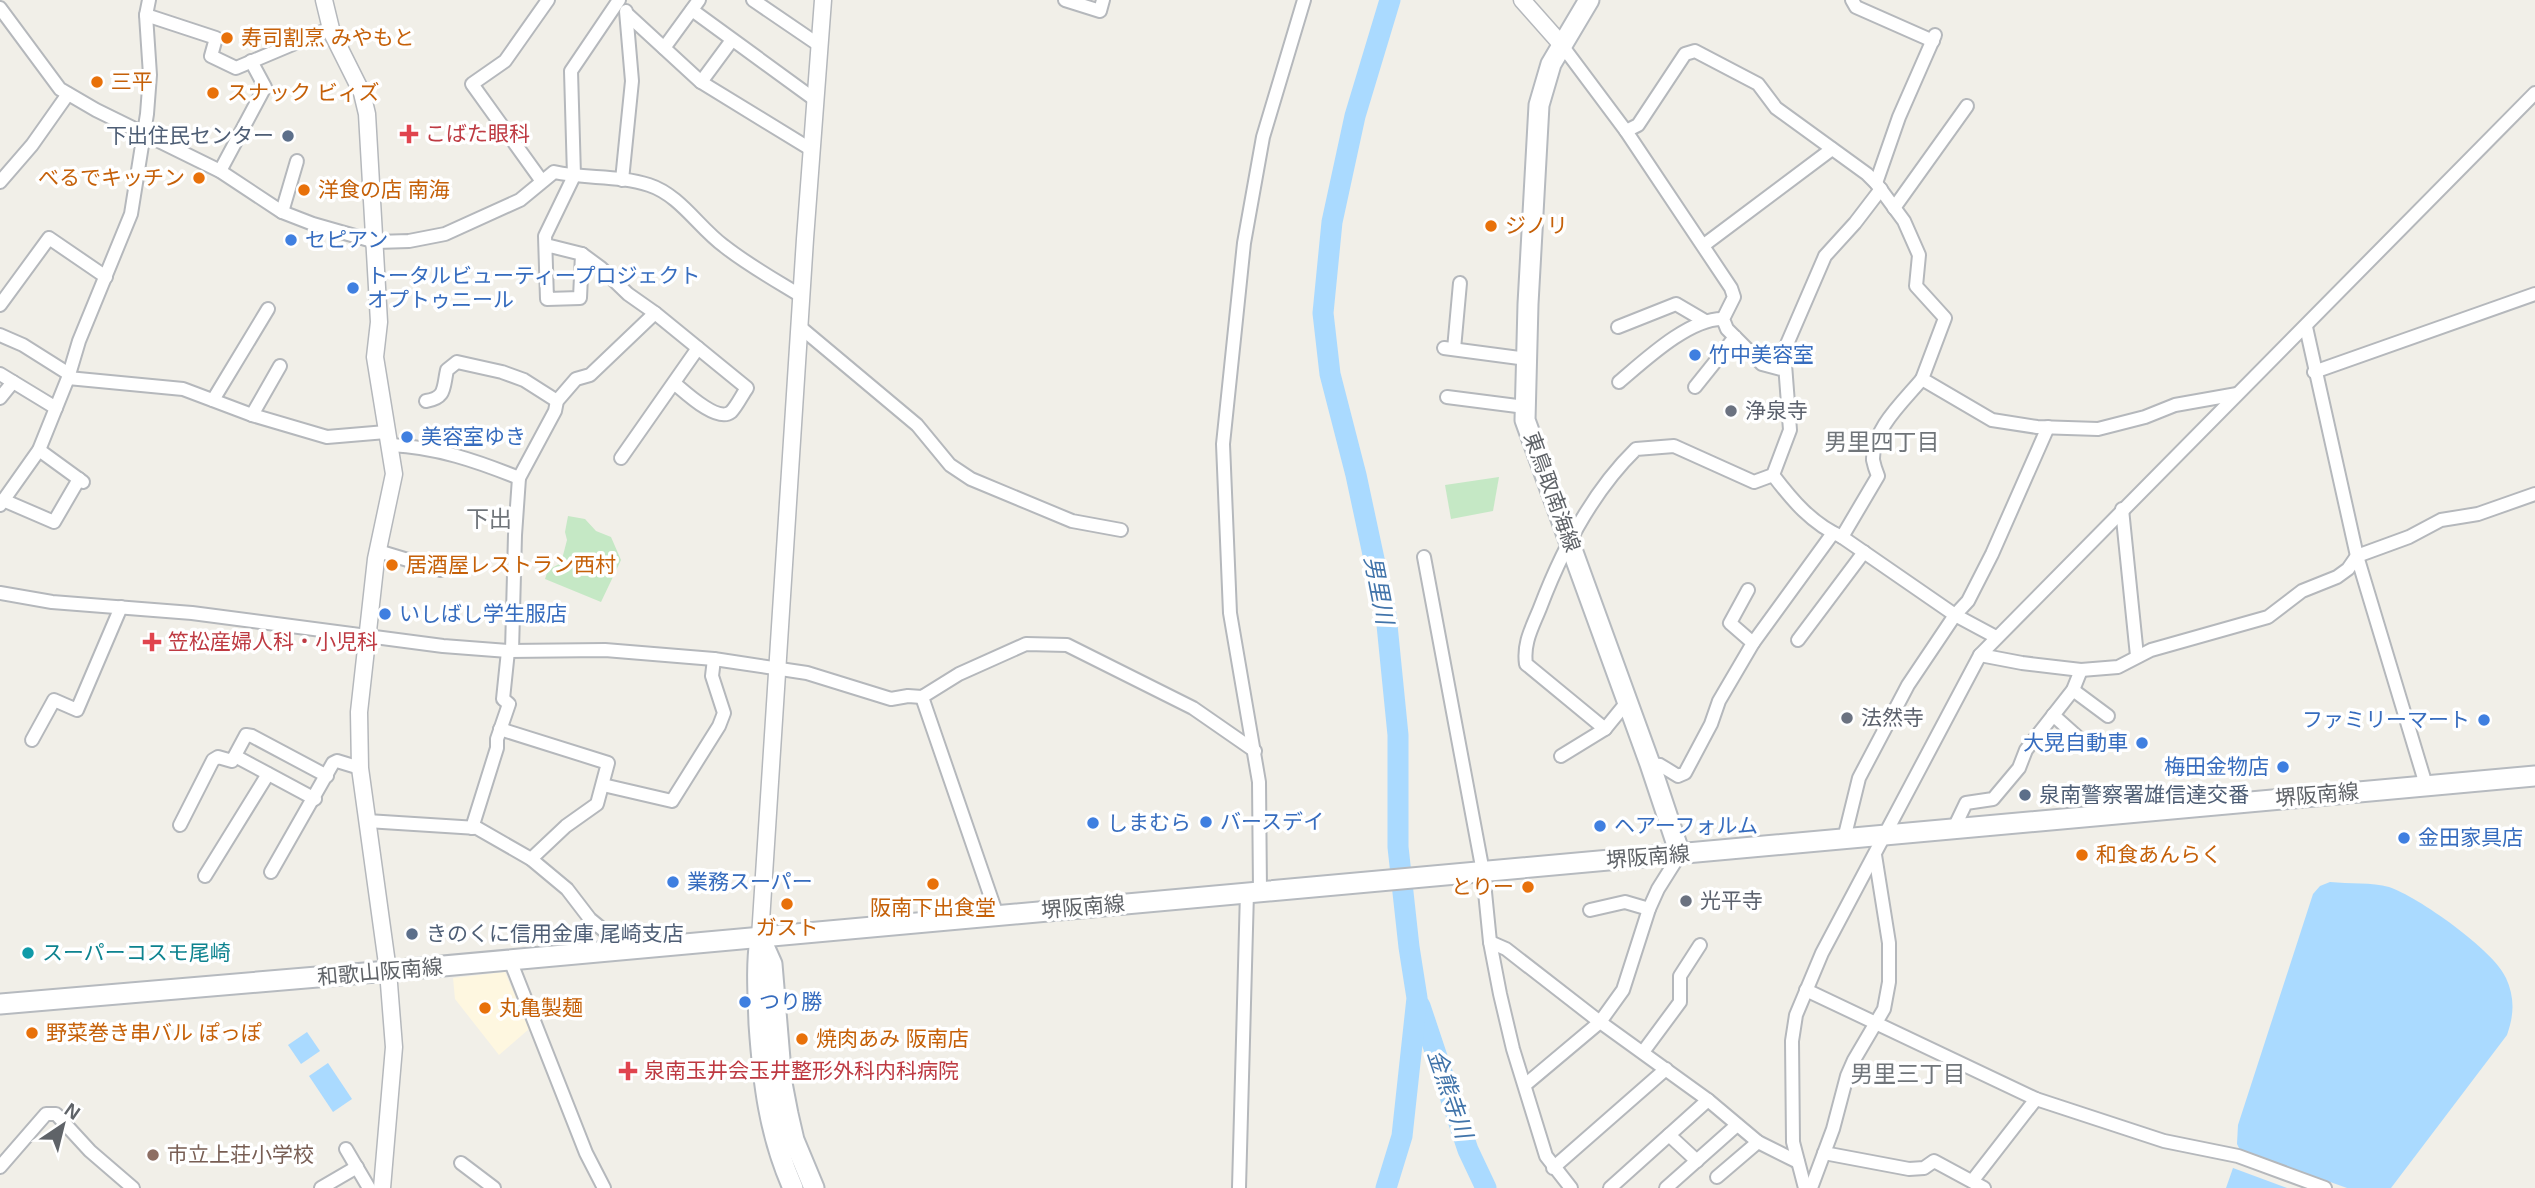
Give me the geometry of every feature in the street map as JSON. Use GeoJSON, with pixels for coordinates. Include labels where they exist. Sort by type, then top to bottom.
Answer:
{"type":"FeatureCollection","features":[{"type":"Feature","properties":{"kind":"main road","name":"東鳥取南海線"},"geometry":{"type":"LineString","coordinates":[[1589,0],[1547,75],[1539,105],[1525,407],[1527,428],[1650,764],[1680,854]]}},
{"type":"Feature","properties":{"kind":"main road","name":"堺阪南線"},"geometry":{"type":"LineString","coordinates":[[761,937],[2535,776]]}},
{"type":"Feature","properties":{"kind":"main road","name":"和歌山阪南線"},"geometry":{"type":"LineString","coordinates":[[0,1004],[761,937]]}},
{"type":"Feature","properties":{"kind":"main road"},"geometry":{"type":"LineString","coordinates":[[761,937],[772,964],[782,1083],[788,1114],[794,1140],[813,1183]]}},
{"type":"Feature","properties":{"kind":"main road"},"geometry":{"type":"LineString","coordinates":[[761,937],[756,965],[763,1083],[775,1143],[793,1188]]}},
{"type":"Feature","properties":{"kind":"street"},"geometry":{"type":"LineString","coordinates":[[39,450],[81,481],[54,522],[1,503],[39,450],[69,376],[79,341],[131,214],[150,75],[146,15],[149,0]]}},
{"type":"Feature","properties":{"kind":"street"},"geometry":{"type":"LineString","coordinates":[[324,0],[331,28],[362,93],[367,114],[379,323],[375,357],[394,474],[377,551],[359,712],[360,768],[388,971],[394,1047],[382,1188]]}},
{"type":"Feature","properties":{"kind":"street"},"geometry":{"type":"LineString","coordinates":[[541,180],[472,84],[505,61],[548,0]]}},
{"type":"Feature","properties":{"kind":"street"},"geometry":{"type":"LineString","coordinates":[[582,254],[580,298],[547,299],[545,236],[574,176],[571,71],[619,0]]}},
{"type":"Feature","properties":{"kind":"street"},"geometry":{"type":"LineString","coordinates":[[622,180],[632,81],[625,0]]}},
{"type":"Feature","properties":{"kind":"street"},"geometry":{"type":"LineString","coordinates":[[753,0],[819,45]]}},
{"type":"Feature","properties":{"kind":"street"},"geometry":{"type":"LineString","coordinates":[[761,937],[814,99],[823,0]]}},
{"type":"Feature","properties":{"kind":"street"},"geometry":{"type":"LineString","coordinates":[[1065,0],[1100,11],[1103,0]]}},
{"type":"Feature","properties":{"kind":"street"},"geometry":{"type":"LineString","coordinates":[[1239,1188],[1259,891],[1259,782],[1230,613],[1223,444],[1244,243],[1258,163],[1263,137],[1304,0]]}},
{"type":"Feature","properties":{"kind":"street"},"geometry":{"type":"LineString","coordinates":[[1522,0],[1562,44],[1626,131],[1731,288],[1734,297],[1723,319],[1727,329],[1762,365],[1785,370]]}},
{"type":"Feature","properties":{"kind":"street"},"geometry":{"type":"LineString","coordinates":[[1605,729],[1526,664],[1524,649],[1569,539],[1614,471],[1636,449],[1674,446],[1754,482],[1773,475],[1790,430],[1784,351],[1825,256],[1856,223],[1878,186],[1899,117],[1934,38],[1856,7],[1853,0]]}},
{"type":"Feature","properties":{"kind":"street"},"geometry":{"type":"LineString","coordinates":[[664,48],[696,5],[732,40],[814,99]]}},
{"type":"Feature","properties":{"kind":"street"},"geometry":{"type":"LineString","coordinates":[[0,8],[60,89],[220,171],[282,212],[313,224],[376,242],[409,241],[445,234],[520,200],[554,172],[622,180],[651,186],[677,203],[723,246],[801,296]]}},
{"type":"Feature","properties":{"kind":"street"},"geometry":{"type":"LineString","coordinates":[[627,14],[701,82],[812,150]]}},
{"type":"Feature","properties":{"kind":"street"},"geometry":{"type":"LineString","coordinates":[[146,15],[216,38],[211,56],[236,68],[331,28]]}},
{"type":"Feature","properties":{"kind":"street"},"geometry":{"type":"LineString","coordinates":[[701,82],[732,40]]}},
{"type":"Feature","properties":{"kind":"street"},"geometry":{"type":"LineString","coordinates":[[1626,131],[1637,125],[1685,54],[1695,51],[1758,84],[1776,108],[1878,186],[1904,221],[1919,255],[1916,286],[1945,318],[1922,379],[1885,424],[1875,446],[1873,461],[1878,476],[1838,535],[1753,643],[1719,701],[1711,724],[1685,773],[1678,776],[1660,765],[1650,764]]}},
{"type":"Feature","properties":{"kind":"street"},"geometry":{"type":"LineString","coordinates":[[220,171],[265,87],[251,61]]}},
{"type":"Feature","properties":{"kind":"street"},"geometry":{"type":"LineString","coordinates":[[1805,1188],[1793,1142],[1792,1041],[1796,1015],[1822,953],[1980,655],[2535,93]]}},
{"type":"Feature","properties":{"kind":"street"},"geometry":{"type":"LineString","coordinates":[[0,182],[32,145],[68,94]]}},
{"type":"Feature","properties":{"kind":"street"},"geometry":{"type":"LineString","coordinates":[[1894,208],[1967,106]]}},
{"type":"Feature","properties":{"kind":"street"},"geometry":{"type":"LineString","coordinates":[[1704,245],[1832,149]]}},
{"type":"Feature","properties":{"kind":"street"},"geometry":{"type":"LineString","coordinates":[[282,212],[297,161]]}},
{"type":"Feature","properties":{"kind":"street"},"geometry":{"type":"LineString","coordinates":[[0,305],[49,238],[106,277]]}},
{"type":"Feature","properties":{"kind":"street"},"geometry":{"type":"LineString","coordinates":[[546,245],[582,254],[601,268],[628,295],[655,313],[747,388],[730,412],[716,415],[674,383]]}},
{"type":"Feature","properties":{"kind":"street"},"geometry":{"type":"LineString","coordinates":[[1460,283],[1449,348],[1527,359]]}},
{"type":"Feature","properties":{"kind":"street"},"geometry":{"type":"LineString","coordinates":[[2314,372],[2535,294]]}},
{"type":"Feature","properties":{"kind":"street"},"geometry":{"type":"LineString","coordinates":[[1618,327],[1676,304],[1705,321]]}},
{"type":"Feature","properties":{"kind":"street"},"geometry":{"type":"LineString","coordinates":[[213,400],[268,309]]}},
{"type":"Feature","properties":{"kind":"street"},"geometry":{"type":"LineString","coordinates":[[472,828],[509,704],[503,699],[510,651],[519,478],[555,411],[557,401],[576,379],[590,374],[655,313]]}},
{"type":"Feature","properties":{"kind":"street"},"geometry":{"type":"LineString","coordinates":[[1619,382],[1662,346],[1709,319],[1723,319]]}},
{"type":"Feature","properties":{"kind":"street"},"geometry":{"type":"LineString","coordinates":[[800,327],[917,425],[950,465],[971,479],[1072,521],[1121,530]]}},
{"type":"Feature","properties":{"kind":"street"},"geometry":{"type":"LineString","coordinates":[[2305,327],[2357,556],[2426,785]]}},
{"type":"Feature","properties":{"kind":"street"},"geometry":{"type":"LineString","coordinates":[[0,335],[23,345],[69,376],[168,386],[252,415],[327,436],[388,438],[476,461],[519,478]]}},
{"type":"Feature","properties":{"kind":"street"},"geometry":{"type":"LineString","coordinates":[[1695,387],[1735,337]]}},
{"type":"Feature","properties":{"kind":"street"},"geometry":{"type":"LineString","coordinates":[[621,458],[698,348]]}},
{"type":"Feature","properties":{"kind":"street"},"geometry":{"type":"LineString","coordinates":[[426,401],[437,399],[442,394],[447,370],[457,362],[524,380],[557,401]]}},
{"type":"Feature","properties":{"kind":"street"},"geometry":{"type":"LineString","coordinates":[[252,415],[280,366]]}},
{"type":"Feature","properties":{"kind":"street"},"geometry":{"type":"LineString","coordinates":[[0,374],[56,408]]}},
{"type":"Feature","properties":{"kind":"street"},"geometry":{"type":"LineString","coordinates":[[1922,379],[1992,420],[2048,427],[2098,429],[2146,417],[2175,405],[2237,394]]}},
{"type":"Feature","properties":{"kind":"street"},"geometry":{"type":"LineString","coordinates":[[0,398],[13,382]]}},
{"type":"Feature","properties":{"kind":"street"},"geometry":{"type":"LineString","coordinates":[[1447,397],[1525,407]]}},
{"type":"Feature","properties":{"kind":"street"},"geometry":{"type":"LineString","coordinates":[[1844,839],[1859,778],[1908,685],[1955,615],[1968,601],[1992,554],[2048,427]]}},
{"type":"Feature","properties":{"kind":"street"},"geometry":{"type":"LineString","coordinates":[[1773,475],[1797,507],[1955,615],[1996,637]]}},
{"type":"Feature","properties":{"kind":"street"},"geometry":{"type":"LineString","coordinates":[[1980,655],[2081,670],[2118,667],[2151,650],[2268,617],[2302,591],[2337,577],[2348,569],[2357,556],[2409,537],[2441,520],[2478,514],[2535,494]]}},
{"type":"Feature","properties":{"kind":"street"},"geometry":{"type":"LineString","coordinates":[[2122,509],[2137,656]]}},
{"type":"Feature","properties":{"kind":"street"},"geometry":{"type":"LineString","coordinates":[[377,551],[441,570]]}},
{"type":"Feature","properties":{"kind":"street"},"geometry":{"type":"LineString","coordinates":[[1798,640],[1864,552]]}},
{"type":"Feature","properties":{"kind":"street"},"geometry":{"type":"LineString","coordinates":[[1424,557],[1476,872],[1513,1049],[1546,1156],[1570,1188]]}},
{"type":"Feature","properties":{"kind":"street"},"geometry":{"type":"LineString","coordinates":[[1748,590],[1730,623],[1753,643]]}},
{"type":"Feature","properties":{"kind":"street"},"geometry":{"type":"LineString","coordinates":[[0,593],[52,602],[192,613],[368,637],[510,651],[605,650],[714,659],[807,673],[891,699],[922,697],[959,674],[1026,644],[1067,645],[1194,708],[1255,751]]}},
{"type":"Feature","properties":{"kind":"street"},"geometry":{"type":"LineString","coordinates":[[32,740],[54,700],[77,710],[121,607]]}},
{"type":"Feature","properties":{"kind":"street"},"geometry":{"type":"LineString","coordinates":[[603,785],[672,801],[719,726],[724,713],[712,676],[714,659]]}},
{"type":"Feature","properties":{"kind":"street"},"geometry":{"type":"LineString","coordinates":[[1954,828],[1966,803],[1993,799],[2019,768],[2026,750],[2073,690],[2081,670]]}},
{"type":"Feature","properties":{"kind":"street"},"geometry":{"type":"LineString","coordinates":[[2073,690],[2108,716]]}},
{"type":"Feature","properties":{"kind":"street"},"geometry":{"type":"LineString","coordinates":[[922,697],[997,915]]}},
{"type":"Feature","properties":{"kind":"street"},"geometry":{"type":"LineString","coordinates":[[1561,756],[1605,729],[1627,702]]}},
{"type":"Feature","properties":{"kind":"street"},"geometry":{"type":"LineString","coordinates":[[2053,715],[2082,741]]}},
{"type":"Feature","properties":{"kind":"street"},"geometry":{"type":"LineString","coordinates":[[500,729],[608,763],[597,804],[566,826],[531,859]]}},
{"type":"Feature","properties":{"kind":"street"},"geometry":{"type":"LineString","coordinates":[[180,825],[214,758],[232,761],[244,737],[249,735],[327,776]]}},
{"type":"Feature","properties":{"kind":"street"},"geometry":{"type":"LineString","coordinates":[[235,756],[315,799]]}},
{"type":"Feature","properties":{"kind":"street"},"geometry":{"type":"LineString","coordinates":[[271,872],[335,761],[360,768]]}},
{"type":"Feature","properties":{"kind":"street"},"geometry":{"type":"LineString","coordinates":[[205,876],[268,774]]}},
{"type":"Feature","properties":{"kind":"street"},"geometry":{"type":"LineString","coordinates":[[367,821],[472,828],[531,859],[567,889],[590,919],[626,949]]}},
{"type":"Feature","properties":{"kind":"street"},"geometry":{"type":"LineString","coordinates":[[1525,1086],[1600,1022],[1623,990],[1649,909],[1680,854]]}},
{"type":"Feature","properties":{"kind":"street"},"geometry":{"type":"LineString","coordinates":[[1811,1188],[1833,1129],[1847,1076],[1884,1009],[1889,982],[1889,943],[1875,855]]}},
{"type":"Feature","properties":{"kind":"street"},"geometry":{"type":"LineString","coordinates":[[1590,909],[1625,902],[1649,909]]}},
{"type":"Feature","properties":{"kind":"street"},"geometry":{"type":"LineString","coordinates":[[1490,942],[1506,949],[1600,1022],[1708,1100],[1758,1142],[1798,1162]]}},
{"type":"Feature","properties":{"kind":"street"},"geometry":{"type":"LineString","coordinates":[[1643,1052],[1680,1002],[1680,976],[1700,945]]}},
{"type":"Feature","properties":{"kind":"street"},"geometry":{"type":"LineString","coordinates":[[510,960],[586,1153],[604,1188]]}},
{"type":"Feature","properties":{"kind":"street"},"geometry":{"type":"LineString","coordinates":[[1806,990],[2036,1099],[2164,1141],[2238,1156],[2325,1188]]}},
{"type":"Feature","properties":{"kind":"street"},"geometry":{"type":"LineString","coordinates":[[1553,1168],[1666,1069]]}},
{"type":"Feature","properties":{"kind":"street"},"geometry":{"type":"LineString","coordinates":[[1824,1153],[1909,1169],[1924,1168],[1934,1161],[1978,1184],[2036,1099]]}},
{"type":"Feature","properties":{"kind":"street"},"geometry":{"type":"LineString","coordinates":[[1610,1188],[1708,1100]]}},
{"type":"Feature","properties":{"kind":"street"},"geometry":{"type":"LineString","coordinates":[[0,1167],[46,1114],[56,1114],[90,1151],[133,1188]]}},
{"type":"Feature","properties":{"kind":"street"},"geometry":{"type":"LineString","coordinates":[[1666,1188],[1737,1125]]}},
{"type":"Feature","properties":{"kind":"street"},"geometry":{"type":"LineString","coordinates":[[1669,1135],[1697,1161]]}},
{"type":"Feature","properties":{"kind":"street"},"geometry":{"type":"LineString","coordinates":[[1717,1177],[1758,1142]]}},
{"type":"Feature","properties":{"kind":"street"},"geometry":{"type":"LineString","coordinates":[[346,1149],[369,1188]]}},
{"type":"Feature","properties":{"kind":"street"},"geometry":{"type":"LineString","coordinates":[[461,1163],[494,1188]]}},
{"type":"Feature","properties":{"kind":"street"},"geometry":{"type":"LineString","coordinates":[[321,1188],[357,1167]]}},
{"type":"Feature","properties":{"kind":"shaded area"},"geometry":{"type":"Polygon","coordinates":[[[505,972],[529,1029],[499,1055],[455,999],[453,978],[505,972]]]}},
{"type":"Feature","properties":{"kind":"green space"},"geometry":{"type":"Polygon","coordinates":[[[1499,477],[1493,511],[1451,519],[1445,485],[1499,477]]]}},
{"type":"Feature","properties":{"kind":"green space"},"geometry":{"type":"Polygon","coordinates":[[[568,516],[585,519],[596,531],[611,537],[621,560],[601,602],[545,579],[548,570],[561,563],[567,540],[565,532],[568,516]]]}},
{"type":"Feature","properties":{"kind":"water"},"geometry":{"type":"Polygon","coordinates":[[[2330,882],[2382,885],[2418,901],[2454,926],[2487,954],[2506,978],[2511,993],[2512,1013],[2507,1035],[2391,1188],[2347,1188],[2240,1150],[2237,1144],[2238,1125],[2313,894],[2320,886],[2330,882]]]}},
{"type":"Feature","properties":{"kind":"water"},"geometry":{"type":"Polygon","coordinates":[[[307,1032],[320,1051],[301,1064],[288,1045],[307,1032]]]}},
{"type":"Feature","properties":{"kind":"water"},"geometry":{"type":"Polygon","coordinates":[[[328,1063],[352,1099],[333,1112],[309,1076],[328,1063]]]}},
{"type":"Feature","properties":{"kind":"water"},"geometry":{"type":"Polygon","coordinates":[[[2233,1168],[2287,1188],[2226,1188],[2233,1168]]]}},
{"type":"Feature","properties":{"kind":"waterway","name":"男里川"},"geometry":{"type":"LineString","coordinates":[[1386,1188],[1402,1136],[1417,998],[1398,847],[1398,735],[1386,615],[1356,475],[1330,374],[1323,313],[1332,222],[1355,116],[1390,0]]}},
{"type":"Feature","properties":{"kind":"waterway","name":"金熊寺川"},"geometry":{"type":"LineString","coordinates":[[1420,1006],[1468,1150],[1486,1188]]}},
{"type":"Feature","properties":{"kind":"place","name":"寿司割烹 みやもと"},"geometry":{"type":"Point","coordinates":[227,38]}},
{"type":"Feature","properties":{"kind":"place","name":"三平"},"geometry":{"type":"Point","coordinates":[97,82]}},
{"type":"Feature","properties":{"kind":"place","name":"スナック ビィズ"},"geometry":{"type":"Point","coordinates":[213,93]}},
{"type":"Feature","properties":{"kind":"place","name":"こばた眼科"},"geometry":{"type":"Point","coordinates":[409,134]}},
{"type":"Feature","properties":{"kind":"place","name":"下出住民センター"},"geometry":{"type":"Point","coordinates":[288,136]}},
{"type":"Feature","properties":{"kind":"place","name":"べるでキッチン"},"geometry":{"type":"Point","coordinates":[199,178]}},
{"type":"Feature","properties":{"kind":"place","name":"洋食の店 南海"},"geometry":{"type":"Point","coordinates":[304,190]}},
{"type":"Feature","properties":{"kind":"place","name":"ジノリ"},"geometry":{"type":"Point","coordinates":[1491,226]}},
{"type":"Feature","properties":{"kind":"place","name":"セピアン"},"geometry":{"type":"Point","coordinates":[291,240]}},
{"type":"Feature","properties":{"kind":"place","name":"トータルビューティープロジェクト オプトゥニール"},"geometry":{"type":"Point","coordinates":[353,288]}},
{"type":"Feature","properties":{"kind":"place","name":"竹中美容室"},"geometry":{"type":"Point","coordinates":[1695,355]}},
{"type":"Feature","properties":{"kind":"place","name":"浄泉寺"},"geometry":{"type":"Point","coordinates":[1731,411]}},
{"type":"Feature","properties":{"kind":"place","name":"美容室ゆき"},"geometry":{"type":"Point","coordinates":[407,437]}},
{"type":"Feature","properties":{"kind":"place","name":"居酒屋レストラン西村"},"geometry":{"type":"Point","coordinates":[392,565]}},
{"type":"Feature","properties":{"kind":"place","name":"いしばし学生服店"},"geometry":{"type":"Point","coordinates":[385,614]}},
{"type":"Feature","properties":{"kind":"place","name":"笠松産婦人科・小児科"},"geometry":{"type":"Point","coordinates":[152,642]}},
{"type":"Feature","properties":{"kind":"place","name":"法然寺"},"geometry":{"type":"Point","coordinates":[1847,718]}},
{"type":"Feature","properties":{"kind":"place","name":"ファミリーマート"},"geometry":{"type":"Point","coordinates":[2484,720]}},
{"type":"Feature","properties":{"kind":"place","name":"大晃自動車"},"geometry":{"type":"Point","coordinates":[2142,743]}},
{"type":"Feature","properties":{"kind":"place","name":"梅田金物店"},"geometry":{"type":"Point","coordinates":[2283,767]}},
{"type":"Feature","properties":{"kind":"place","name":"泉南警察署雄信達交番"},"geometry":{"type":"Point","coordinates":[2025,795]}},
{"type":"Feature","properties":{"kind":"place","name":"バースデイ"},"geometry":{"type":"Point","coordinates":[1206,822]}},
{"type":"Feature","properties":{"kind":"place","name":"しまむら"},"geometry":{"type":"Point","coordinates":[1093,823]}},
{"type":"Feature","properties":{"kind":"place","name":"ヘアーフォルム"},"geometry":{"type":"Point","coordinates":[1600,826]}},
{"type":"Feature","properties":{"kind":"place","name":"金田家具店"},"geometry":{"type":"Point","coordinates":[2404,838]}},
{"type":"Feature","properties":{"kind":"place","name":"和食あんらく"},"geometry":{"type":"Point","coordinates":[2082,855]}},
{"type":"Feature","properties":{"kind":"place","name":"業務スーパー"},"geometry":{"type":"Point","coordinates":[673,882]}},
{"type":"Feature","properties":{"kind":"place","name":"阪南下出食堂"},"geometry":{"type":"Point","coordinates":[933,884]}},
{"type":"Feature","properties":{"kind":"place","name":"とりー"},"geometry":{"type":"Point","coordinates":[1528,887]}},
{"type":"Feature","properties":{"kind":"place","name":"光平寺"},"geometry":{"type":"Point","coordinates":[1686,901]}},
{"type":"Feature","properties":{"kind":"place","name":"ガスト"},"geometry":{"type":"Point","coordinates":[787,904]}},
{"type":"Feature","properties":{"kind":"place","name":"きのくに信用金庫 尾崎支店"},"geometry":{"type":"Point","coordinates":[412,934]}},
{"type":"Feature","properties":{"kind":"place","name":"スーパーコスモ尾崎"},"geometry":{"type":"Point","coordinates":[28,953]}},
{"type":"Feature","properties":{"kind":"place","name":"つり勝"},"geometry":{"type":"Point","coordinates":[745,1002]}},
{"type":"Feature","properties":{"kind":"place","name":"丸亀製麺"},"geometry":{"type":"Point","coordinates":[485,1008]}},
{"type":"Feature","properties":{"kind":"place","name":"野菜巻き串バル ぽっぽ"},"geometry":{"type":"Point","coordinates":[32,1033]}},
{"type":"Feature","properties":{"kind":"place","name":"焼肉あみ 阪南店"},"geometry":{"type":"Point","coordinates":[802,1039]}},
{"type":"Feature","properties":{"kind":"place","name":"泉南玉井会玉井整形外科内科病院"},"geometry":{"type":"Point","coordinates":[628,1071]}},
{"type":"Feature","properties":{"kind":"place","name":"市立上荘小学校"},"geometry":{"type":"Point","coordinates":[153,1155]}},
{"type":"Feature","properties":{"kind":"district","name":"男里四丁目"},"geometry":{"type":"Point","coordinates":[1882,442]}},
{"type":"Feature","properties":{"kind":"district","name":"下出"},"geometry":{"type":"Point","coordinates":[489,519]}},
{"type":"Feature","properties":{"kind":"district","name":"男里三丁目"},"geometry":{"type":"Point","coordinates":[1908,1074]}}]}
